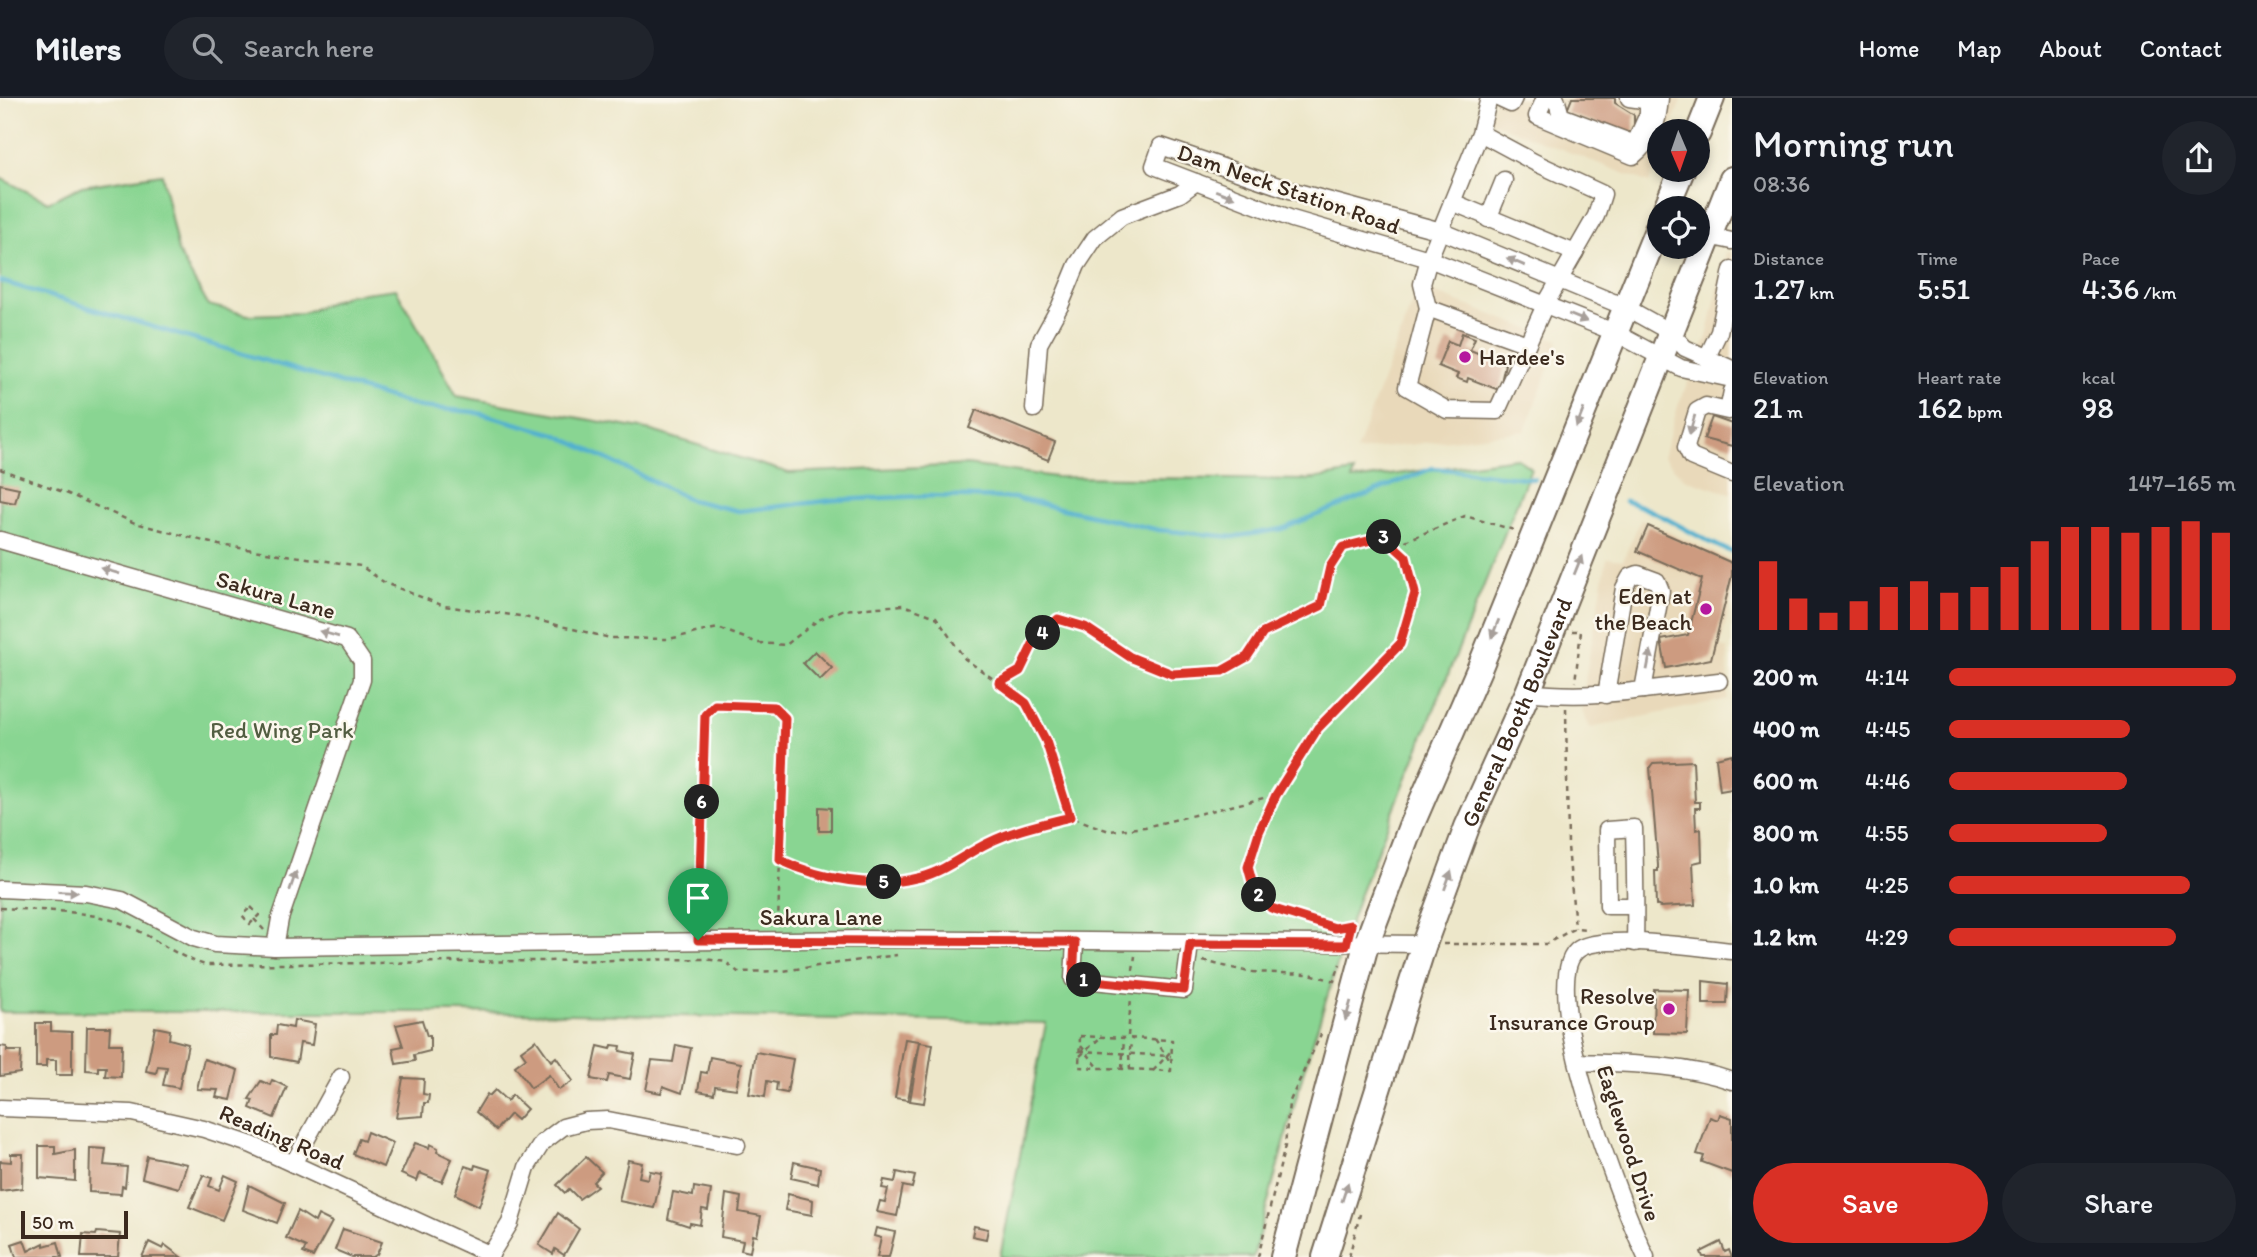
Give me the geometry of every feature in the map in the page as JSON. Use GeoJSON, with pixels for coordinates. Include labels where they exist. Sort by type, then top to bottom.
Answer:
{"type":"FeatureCollection","features":[{"type":"Feature","properties":{"kind":"highway"},"geometry":{"type":"LineString","coordinates":[[1704,119],[1712,98]]}},
{"type":"Feature","properties":{"kind":"highway","name":"General Booth Boulevard"},"geometry":{"type":"LineString","coordinates":[[1325,1257],[1432,944],[1467,827],[1528,692],[1671,332],[1720,239],[1732,179]]}},
{"type":"Feature","properties":{"kind":"highway"},"geometry":{"type":"LineString","coordinates":[[1283,1257],[1366,945],[1411,826],[1647,254]]}},
{"type":"Feature","properties":{"kind":"street"},"geometry":{"type":"LineString","coordinates":[[1480,132],[1534,162],[1603,194],[1596,216],[1545,305],[1497,411],[1447,410],[1407,387],[1428,308],[1422,284],[1429,259],[1480,132],[1489,98]]}},
{"type":"Feature","properties":{"kind":"street"},"geometry":{"type":"LineString","coordinates":[[1498,98],[1511,104],[1514,98]]}},
{"type":"Feature","properties":{"kind":"street"},"geometry":{"type":"LineString","coordinates":[[1545,98],[1537,116],[1632,151],[1646,146],[1658,123],[1660,98]]}},
{"type":"Feature","properties":{"kind":"street"},"geometry":{"type":"LineString","coordinates":[[1556,98],[1561,116],[1632,151]]}},
{"type":"Feature","properties":{"kind":"street"},"geometry":{"type":"LineString","coordinates":[[1632,151],[1648,114],[1648,104],[1638,99]]}},
{"type":"Feature","properties":{"kind":"street","name":"Dam Neck Station Road"},"geometry":{"type":"LineString","coordinates":[[1732,369],[1685,348],[1671,332],[1625,307],[1441,231],[1290,190],[1161,146],[1154,166],[1292,219],[1429,259],[1614,332],[1681,368],[1727,378],[1732,376]]}},
{"type":"Feature","properties":{"kind":"street"},"geometry":{"type":"LineString","coordinates":[[1488,219],[1504,180]]}},
{"type":"Feature","properties":{"kind":"street"},"geometry":{"type":"LineString","coordinates":[[1034,409],[1039,344],[1060,306],[1077,265],[1095,238],[1122,216],[1180,194],[1196,182]]}},
{"type":"Feature","properties":{"kind":"street"},"geometry":{"type":"LineString","coordinates":[[1452,202],[1575,253]]}},
{"type":"Feature","properties":{"kind":"street"},"geometry":{"type":"LineString","coordinates":[[1707,357],[1725,334],[1732,270]]}},
{"type":"Feature","properties":{"kind":"street"},"geometry":{"type":"LineString","coordinates":[[1428,308],[1527,344]]}},
{"type":"Feature","properties":{"kind":"street"},"geometry":{"type":"LineString","coordinates":[[1732,391],[1730,412],[1706,406],[1697,411],[1686,447],[1691,457],[1732,474]]}},
{"type":"Feature","properties":{"kind":"street","name":"Sakura Lane"},"geometry":{"type":"LineString","coordinates":[[0,540],[347,639],[362,661],[362,680],[280,919],[275,947]]}},
{"type":"Feature","properties":{"kind":"street"},"geometry":{"type":"LineString","coordinates":[[1606,695],[1624,588],[1630,577],[1639,574],[1657,581],[1661,591],[1643,690]]}},
{"type":"Feature","properties":{"kind":"street"},"geometry":{"type":"LineString","coordinates":[[1528,692],[1570,697],[1606,695],[1719,681]]}},
{"type":"Feature","properties":{"kind":"street"},"geometry":{"type":"LineString","coordinates":[[1635,906],[1608,906],[1607,830],[1634,828],[1635,906],[1635,943]]}},
{"type":"Feature","properties":{"kind":"street","name":"Sakura Lane"},"geometry":{"type":"LineString","coordinates":[[0,889],[86,893],[122,900],[194,937],[215,944],[275,947],[698,940],[1432,944]]}},
{"type":"Feature","properties":{"kind":"street"},"geometry":{"type":"LineString","coordinates":[[1075,942],[1073,979],[1184,990],[1190,944]]}},
{"type":"Feature","properties":{"kind":"street","name":"Eaglewood Drive"},"geometry":{"type":"LineString","coordinates":[[1646,1257],[1603,1153],[1578,1062],[1568,1014],[1564,975],[1569,958],[1579,949],[1593,944],[1635,943],[1732,951]]}},
{"type":"Feature","properties":{"kind":"street"},"geometry":{"type":"LineString","coordinates":[[1578,1062],[1659,1067],[1713,1074],[1732,1081]]}},
{"type":"Feature","properties":{"kind":"street"},"geometry":{"type":"LineString","coordinates":[[293,1164],[341,1077]]}},
{"type":"Feature","properties":{"kind":"street","name":"Reading Road"},"geometry":{"type":"LineString","coordinates":[[0,1108],[83,1109],[161,1118],[240,1141],[490,1256]]}},
{"type":"Feature","properties":{"kind":"street"},"geometry":{"type":"LineString","coordinates":[[490,1256],[510,1223],[527,1167],[542,1143],[564,1127],[608,1120],[737,1145]]}},
{"type":"Feature","properties":{"kind":"path"},"geometry":{"type":"LineString","coordinates":[[0,469],[66,493],[135,523],[219,545],[361,566],[385,583],[444,606],[520,616],[610,638],[669,639],[718,628],[758,643],[786,645],[818,620],[842,610],[903,605],[936,617],[965,659],[1026,703],[1046,741],[1070,817]]}},
{"type":"Feature","properties":{"kind":"path"},"geometry":{"type":"LineString","coordinates":[[1396,545],[1465,516],[1533,535]]}},
{"type":"Feature","properties":{"kind":"path"},"geometry":{"type":"LineString","coordinates":[[999,683],[1020,671],[1035,640],[1058,619],[1085,627],[1130,657],[1172,674],[1222,671],[1247,657],[1263,633],[1321,606],[1330,567],[1343,547],[1384,537],[1396,545],[1406,557],[1415,593],[1400,644],[1318,728],[1276,795],[1259,832],[1248,867],[1254,889],[1271,908],[1335,928],[1343,927]]}},
{"type":"Feature","properties":{"kind":"path"},"geometry":{"type":"LineString","coordinates":[[1432,944],[1546,944],[1575,928],[1568,846],[1566,709],[1577,677],[1581,631],[1569,630],[1564,634]]}},
{"type":"Feature","properties":{"kind":"path"},"geometry":{"type":"LineString","coordinates":[[698,940],[705,715],[715,705],[774,707],[785,718],[778,940]]}},
{"type":"Feature","properties":{"kind":"path"},"geometry":{"type":"LineString","coordinates":[[780,860],[802,870],[836,879],[880,882],[923,877],[990,842],[1021,830],[1070,817],[1109,831],[1145,827],[1276,795]]}},
{"type":"Feature","properties":{"kind":"path"},"geometry":{"type":"LineString","coordinates":[[251,907],[259,915],[250,924],[242,915],[251,907]]}},
{"type":"Feature","properties":{"kind":"path"},"geometry":{"type":"LineString","coordinates":[[1334,981],[1337,990]]}},
{"type":"Feature","properties":{"kind":"path"},"geometry":{"type":"LineString","coordinates":[[1258,1257],[1285,1146],[1289,1103],[1326,1025]]}},
{"type":"Feature","properties":{"kind":"path"},"geometry":{"type":"LineString","coordinates":[[1080,1036],[1101,1037],[1172,1040],[1171,1071],[1079,1067],[1080,1036]]}},
{"type":"Feature","properties":{"kind":"path"},"geometry":{"type":"LineString","coordinates":[[1079,1058],[1101,1037]]}},
{"type":"Feature","properties":{"kind":"path"},"geometry":{"type":"LineString","coordinates":[[1124,1038],[1130,1070]]}},
{"type":"Feature","properties":{"kind":"path"},"geometry":{"type":"LineString","coordinates":[[1122,1069],[1133,1038]]}},
{"type":"Feature","properties":{"kind":"path"},"geometry":{"type":"LineString","coordinates":[[1155,1039],[1171,1063]]}},
{"type":"Feature","properties":{"kind":"path"},"geometry":{"type":"LineString","coordinates":[[1080,1045],[1099,1068]]}},
{"type":"Feature","properties":{"kind":"path"},"geometry":{"type":"LineString","coordinates":[[1153,1071],[1172,1049]]}},
{"type":"Feature","properties":{"kind":"path"},"geometry":{"type":"LineString","coordinates":[[1080,1051],[1171,1056]]}},
{"type":"Feature","properties":{"kind":"path"},"geometry":{"type":"LineString","coordinates":[[1349,1257],[1363,1205]]}},
{"type":"Feature","properties":{"kind":"shaded area"},"geometry":{"type":"Polygon","coordinates":[[[1496,98],[1682,98],[1674,119],[1647,119],[1649,183],[1486,120],[1496,98]]]}},
{"type":"Feature","properties":{"kind":"shaded area"},"geometry":{"type":"Polygon","coordinates":[[[1726,252],[1732,253],[1732,494],[1685,479],[1663,457],[1679,403],[1707,337],[1726,252]]]}},
{"type":"Feature","properties":{"kind":"shaded area"},"geometry":{"type":"Polygon","coordinates":[[[1418,287],[1559,340],[1525,431],[1356,451],[1418,287]]]}},
{"type":"Feature","properties":{"kind":"shaded area"},"geometry":{"type":"Polygon","coordinates":[[[1641,519],[1732,561],[1732,599],[1720,646],[1728,649],[1727,699],[1590,728],[1582,711],[1607,558],[1623,560],[1641,519]]]}},
{"type":"Feature","properties":{"kind":"green space","name":"Red Wing Park"},"geometry":{"type":"Polygon","coordinates":[[[162,174],[178,252],[208,305],[248,315],[303,313],[348,295],[396,289],[457,396],[652,431],[789,473],[967,465],[1055,477],[1307,480],[1354,472],[1352,480],[1516,458],[1531,468],[1358,899],[1303,1073],[1253,1257],[1000,1257],[1046,1023],[456,1012],[0,1012],[0,178],[48,202],[82,186],[162,174]]]}},
{"type":"Feature","properties":{"kind":"building"},"geometry":{"type":"Polygon","coordinates":[[[1572,98],[1615,98],[1615,103],[1634,115],[1634,130],[1626,134],[1566,113],[1572,98]]]}},
{"type":"Feature","properties":{"kind":"building","name":"Hardee's"},"geometry":{"type":"Polygon","coordinates":[[[1462,333],[1475,338],[1470,350],[1505,364],[1500,387],[1496,389],[1468,378],[1467,382],[1456,378],[1458,374],[1438,366],[1448,341],[1458,345],[1462,333]]]}},
{"type":"Feature","properties":{"kind":"building"},"geometry":{"type":"Polygon","coordinates":[[[976,410],[1055,442],[1048,460],[969,428],[976,410]]]}},
{"type":"Feature","properties":{"kind":"building"},"geometry":{"type":"Polygon","coordinates":[[[1712,417],[1732,424],[1732,446],[1704,439],[1712,417]]]}},
{"type":"Feature","properties":{"kind":"building"},"geometry":{"type":"Polygon","coordinates":[[[0,484],[19,488],[15,503],[0,500],[0,484]]]}},
{"type":"Feature","properties":{"kind":"building"},"geometry":{"type":"Polygon","coordinates":[[[1648,526],[1732,563],[1732,575],[1711,659],[1666,668],[1661,640],[1688,635],[1702,579],[1637,551],[1648,526]]]}},
{"type":"Feature","properties":{"kind":"building"},"geometry":{"type":"Polygon","coordinates":[[[815,651],[832,668],[820,680],[803,663],[815,651]]]}},
{"type":"Feature","properties":{"kind":"building"},"geometry":{"type":"Polygon","coordinates":[[[1732,754],[1732,789],[1720,791],[1716,758],[1732,754]]]}},
{"type":"Feature","properties":{"kind":"building"},"geometry":{"type":"Polygon","coordinates":[[[1693,761],[1695,802],[1700,802],[1700,808],[1695,808],[1696,830],[1701,829],[1702,861],[1693,863],[1695,905],[1660,907],[1656,905],[1655,871],[1658,871],[1658,865],[1650,767],[1653,763],[1693,761]]]}},
{"type":"Feature","properties":{"kind":"building"},"geometry":{"type":"Polygon","coordinates":[[[819,807],[831,808],[831,831],[819,831],[819,807]]]}},
{"type":"Feature","properties":{"kind":"building"},"geometry":{"type":"Polygon","coordinates":[[[1703,981],[1728,984],[1727,1004],[1703,1004],[1703,981]]]}},
{"type":"Feature","properties":{"kind":"building"},"geometry":{"type":"Polygon","coordinates":[[[1654,989],[1689,990],[1687,1034],[1653,1033],[1654,989]]]}},
{"type":"Feature","properties":{"kind":"building"},"geometry":{"type":"Polygon","coordinates":[[[294,1020],[315,1024],[312,1045],[300,1043],[297,1062],[271,1057],[271,1035],[276,1035],[277,1025],[293,1028],[294,1020]]]}},
{"type":"Feature","properties":{"kind":"building"},"geometry":{"type":"Polygon","coordinates":[[[422,1020],[427,1036],[430,1036],[430,1051],[414,1055],[415,1061],[396,1064],[393,1048],[403,1046],[396,1025],[422,1020]]]}},
{"type":"Feature","properties":{"kind":"building"},"geometry":{"type":"Polygon","coordinates":[[[36,1023],[51,1023],[51,1031],[72,1032],[72,1075],[56,1075],[56,1060],[46,1060],[46,1067],[36,1067],[36,1023]]]}},
{"type":"Feature","properties":{"kind":"building"},"geometry":{"type":"Polygon","coordinates":[[[87,1027],[110,1027],[109,1044],[122,1044],[121,1077],[105,1076],[106,1067],[98,1067],[98,1071],[86,1070],[87,1027]]]}},
{"type":"Feature","properties":{"kind":"building"},"geometry":{"type":"Polygon","coordinates":[[[155,1027],[170,1030],[169,1039],[188,1044],[179,1088],[163,1085],[167,1067],[158,1066],[156,1073],[146,1071],[155,1027]]]}},
{"type":"Feature","properties":{"kind":"building"},"geometry":{"type":"Polygon","coordinates":[[[905,1039],[919,1041],[908,1100],[895,1098],[905,1039]]]}},
{"type":"Feature","properties":{"kind":"building"},"geometry":{"type":"Polygon","coordinates":[[[536,1040],[551,1061],[556,1057],[573,1081],[559,1090],[549,1075],[531,1088],[515,1066],[526,1058],[521,1051],[536,1040]]]}},
{"type":"Feature","properties":{"kind":"building"},"geometry":{"type":"Polygon","coordinates":[[[920,1042],[933,1044],[924,1103],[910,1101],[920,1042]]]}},
{"type":"Feature","properties":{"kind":"building"},"geometry":{"type":"Polygon","coordinates":[[[612,1045],[621,1046],[620,1051],[635,1054],[630,1079],[609,1075],[607,1082],[591,1079],[598,1046],[611,1049],[612,1045]]]}},
{"type":"Feature","properties":{"kind":"building"},"geometry":{"type":"Polygon","coordinates":[[[676,1045],[691,1048],[682,1093],[663,1086],[661,1093],[646,1090],[652,1060],[673,1062],[676,1045]]]}},
{"type":"Feature","properties":{"kind":"building"},"geometry":{"type":"Polygon","coordinates":[[[0,1046],[7,1047],[7,1051],[21,1051],[20,1073],[0,1076],[0,1046]]]}},
{"type":"Feature","properties":{"kind":"building"},"geometry":{"type":"Polygon","coordinates":[[[756,1052],[793,1059],[787,1093],[776,1091],[777,1083],[767,1081],[765,1097],[749,1094],[756,1052]]]}},
{"type":"Feature","properties":{"kind":"building"},"geometry":{"type":"Polygon","coordinates":[[[710,1057],[741,1063],[736,1089],[715,1086],[714,1094],[698,1091],[701,1072],[707,1073],[710,1057]]]}},
{"type":"Feature","properties":{"kind":"building"},"geometry":{"type":"Polygon","coordinates":[[[204,1059],[238,1070],[231,1100],[216,1097],[218,1090],[197,1089],[204,1059]]]}},
{"type":"Feature","properties":{"kind":"building"},"geometry":{"type":"Polygon","coordinates":[[[403,1078],[424,1079],[423,1094],[429,1095],[428,1103],[424,1103],[423,1116],[396,1118],[403,1078]]]}},
{"type":"Feature","properties":{"kind":"building"},"geometry":{"type":"Polygon","coordinates":[[[272,1080],[287,1087],[274,1118],[250,1108],[253,1100],[249,1099],[261,1081],[270,1085],[272,1080]]]}},
{"type":"Feature","properties":{"kind":"building"},"geometry":{"type":"Polygon","coordinates":[[[495,1090],[507,1101],[512,1095],[527,1109],[517,1120],[510,1114],[496,1130],[476,1112],[487,1094],[489,1096],[495,1090]]]}},
{"type":"Feature","properties":{"kind":"building"},"geometry":{"type":"Polygon","coordinates":[[[1720,1114],[1732,1118],[1732,1173],[1702,1162],[1704,1156],[1697,1154],[1710,1117],[1718,1120],[1720,1114]]]}},
{"type":"Feature","properties":{"kind":"building"},"geometry":{"type":"Polygon","coordinates":[[[367,1132],[393,1143],[383,1167],[353,1154],[359,1139],[364,1141],[367,1132]]]}},
{"type":"Feature","properties":{"kind":"building"},"geometry":{"type":"Polygon","coordinates":[[[415,1143],[429,1148],[430,1144],[438,1148],[437,1152],[452,1159],[442,1182],[420,1173],[417,1181],[401,1174],[415,1143]]]}},
{"type":"Feature","properties":{"kind":"building"},"geometry":{"type":"Polygon","coordinates":[[[39,1146],[55,1146],[55,1154],[75,1150],[75,1181],[39,1178],[39,1146]]]}},
{"type":"Feature","properties":{"kind":"building"},"geometry":{"type":"Polygon","coordinates":[[[90,1148],[106,1149],[104,1165],[127,1167],[125,1187],[122,1186],[121,1194],[89,1192],[90,1148]]]}},
{"type":"Feature","properties":{"kind":"building"},"geometry":{"type":"Polygon","coordinates":[[[11,1154],[23,1154],[22,1188],[0,1191],[0,1161],[11,1162],[11,1154]]]}},
{"type":"Feature","properties":{"kind":"building"},"geometry":{"type":"Polygon","coordinates":[[[147,1156],[187,1164],[179,1188],[142,1178],[147,1156]]]}},
{"type":"Feature","properties":{"kind":"building"},"geometry":{"type":"Polygon","coordinates":[[[586,1157],[602,1172],[593,1182],[597,1186],[579,1199],[569,1189],[565,1193],[557,1185],[586,1157]]]}},
{"type":"Feature","properties":{"kind":"building"},"geometry":{"type":"Polygon","coordinates":[[[628,1160],[642,1163],[639,1177],[648,1179],[650,1171],[662,1173],[654,1208],[619,1201],[628,1160]]]}},
{"type":"Feature","properties":{"kind":"building"},"geometry":{"type":"Polygon","coordinates":[[[794,1162],[820,1168],[818,1184],[791,1178],[794,1162]]]}},
{"type":"Feature","properties":{"kind":"building"},"geometry":{"type":"Polygon","coordinates":[[[475,1165],[491,1170],[479,1206],[455,1194],[465,1166],[474,1169],[475,1165]]]}},
{"type":"Feature","properties":{"kind":"building"},"geometry":{"type":"Polygon","coordinates":[[[897,1172],[915,1176],[912,1188],[903,1186],[897,1216],[877,1212],[880,1201],[885,1202],[888,1189],[882,1188],[884,1180],[895,1182],[897,1172]]]}},
{"type":"Feature","properties":{"kind":"building"},"geometry":{"type":"Polygon","coordinates":[[[203,1175],[212,1178],[209,1186],[219,1190],[225,1175],[238,1181],[222,1220],[189,1207],[203,1175]]]}},
{"type":"Feature","properties":{"kind":"building"},"geometry":{"type":"Polygon","coordinates":[[[249,1185],[285,1203],[277,1223],[243,1210],[249,1185]]]}},
{"type":"Feature","properties":{"kind":"building"},"geometry":{"type":"Polygon","coordinates":[[[694,1187],[711,1190],[708,1210],[702,1209],[700,1225],[690,1223],[689,1226],[668,1219],[673,1192],[693,1196],[694,1187]]]}},
{"type":"Feature","properties":{"kind":"building"},"geometry":{"type":"Polygon","coordinates":[[[726,1194],[741,1197],[739,1212],[761,1216],[750,1252],[741,1250],[743,1241],[721,1237],[726,1194]]]}},
{"type":"Feature","properties":{"kind":"building"},"geometry":{"type":"Polygon","coordinates":[[[788,1194],[813,1200],[812,1215],[785,1210],[788,1194]]]}},
{"type":"Feature","properties":{"kind":"building"},"geometry":{"type":"Polygon","coordinates":[[[298,1211],[315,1222],[318,1215],[332,1222],[313,1257],[303,1253],[306,1247],[286,1238],[298,1211]]]}},
{"type":"Feature","properties":{"kind":"building"},"geometry":{"type":"Polygon","coordinates":[[[558,1213],[579,1229],[564,1255],[555,1249],[553,1254],[539,1245],[558,1213]]]}},
{"type":"Feature","properties":{"kind":"building"},"geometry":{"type":"Polygon","coordinates":[[[974,1226],[988,1229],[986,1239],[972,1236],[974,1226]]]}},
{"type":"Feature","properties":{"kind":"building"},"geometry":{"type":"Polygon","coordinates":[[[876,1228],[895,1232],[889,1257],[877,1257],[881,1238],[874,1236],[876,1228]]]}},
{"type":"Feature","properties":{"kind":"building"},"geometry":{"type":"Polygon","coordinates":[[[343,1229],[382,1242],[377,1254],[373,1257],[352,1257],[335,1250],[343,1229]]]}},
{"type":"Feature","properties":{"kind":"building"},"geometry":{"type":"Polygon","coordinates":[[[97,1232],[120,1234],[118,1257],[81,1257],[83,1234],[96,1235],[97,1232]]]}},
{"type":"Feature","properties":{"kind":"building"},"geometry":{"type":"Polygon","coordinates":[[[24,1240],[28,1251],[44,1243],[44,1246],[58,1242],[62,1257],[16,1257],[12,1244],[24,1240]]]}},
{"type":"Feature","properties":{"kind":"building"},"geometry":{"type":"Polygon","coordinates":[[[149,1242],[163,1249],[165,1245],[181,1257],[142,1257],[149,1242]]]}},
{"type":"Feature","properties":{"kind":"building"},"geometry":{"type":"Polygon","coordinates":[[[1721,1242],[1725,1252],[1729,1250],[1732,1257],[1703,1257],[1701,1252],[1721,1242]]]}},
{"type":"Feature","properties":{"kind":"waterway"},"geometry":{"type":"LineString","coordinates":[[0,281],[420,407],[474,412],[555,434],[691,500],[739,511],[834,500],[927,496],[1014,498],[1159,530],[1233,537],[1282,529],[1433,468],[1535,479]]}},
{"type":"Feature","properties":{"kind":"waterway"},"geometry":{"type":"LineString","coordinates":[[1625,501],[1653,512],[1732,552]]}},
{"type":"Feature","properties":{"kind":"place","name":"Hardee's"},"geometry":{"type":"Point","coordinates":[1465,357]}},
{"type":"Feature","properties":{"kind":"place","name":"Eden at the Beach"},"geometry":{"type":"Point","coordinates":[1706,609]}},
{"type":"Feature","properties":{"kind":"place","name":"Resolve Insurance Group"},"geometry":{"type":"Point","coordinates":[1669,1009]}},
{"type":"Feature","properties":{"kind":"route"},"geometry":{"type":"LineString","coordinates":[[1384,537],[1396,545],[1406,557],[1415,593],[1400,644],[1318,728],[1276,795],[1259,832],[1248,867],[1254,889],[1271,908],[1335,928],[1351,925],[1346,945],[1190,944],[1184,990],[1073,979],[1075,942],[698,940],[705,715],[715,705],[774,707],[785,718],[780,860],[802,870],[836,879],[880,882],[923,877],[990,842],[1021,830],[1070,817],[1046,741],[1026,703],[999,683],[1020,671],[1035,640],[1058,619],[1085,627],[1130,657],[1172,674],[1222,671],[1247,657],[1263,633],[1321,606],[1330,567],[1343,547],[1384,537]]}}]}
